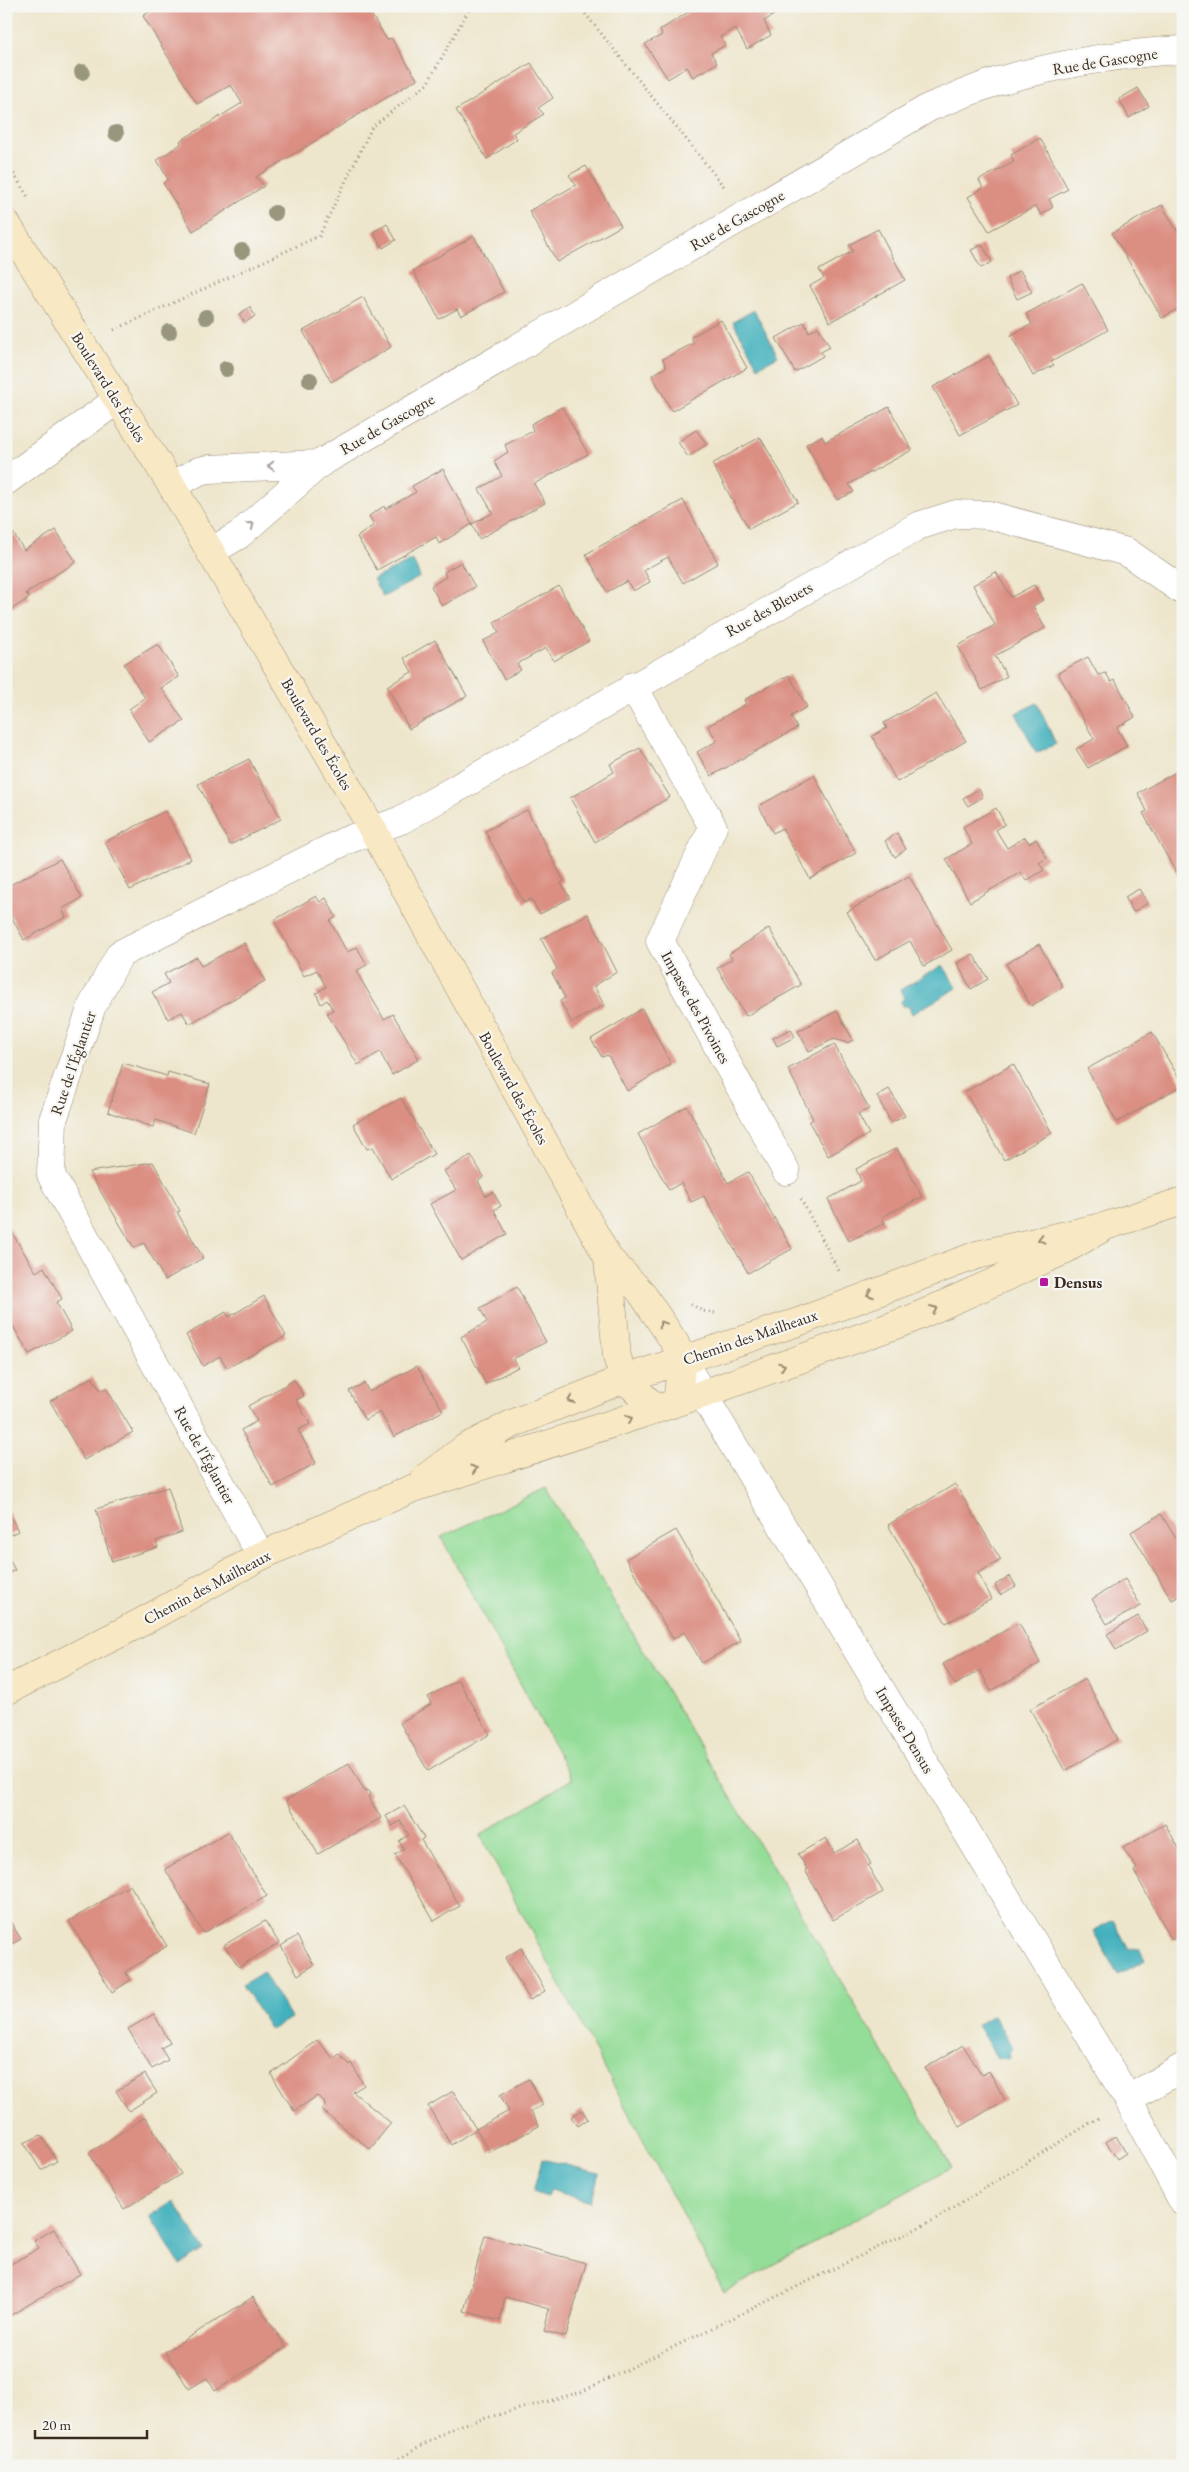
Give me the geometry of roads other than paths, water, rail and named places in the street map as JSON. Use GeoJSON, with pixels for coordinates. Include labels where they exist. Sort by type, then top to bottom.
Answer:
{"type":"FeatureCollection","features":[{"type":"Feature","properties":{"kind":"street","name":"Rue de Gascogne"},"geometry":{"type":"LineString","coordinates":[[210,552],[239,535],[319,464],[930,107],[992,84],[1068,64],[1183,50]]}},
{"type":"Feature","properties":{"kind":"street","name":"Boulevard des Écoles"},"geometry":{"type":"LineString","coordinates":[[6,223],[172,486],[373,830],[608,1258],[640,1292],[675,1343],[682,1360]]}},
{"type":"Feature","properties":{"kind":"street"},"geometry":{"type":"LineString","coordinates":[[6,481],[117,400]]}},
{"type":"Feature","properties":{"kind":"street","name":"Rue de Gascogne"},"geometry":{"type":"LineString","coordinates":[[172,486],[199,471],[209,469],[319,464]]}},
{"type":"Feature","properties":{"kind":"street","name":"Rue des Bleuets"},"geometry":{"type":"LineString","coordinates":[[373,830],[409,815],[632,686],[918,526],[956,514],[989,516],[1127,552],[1183,591]]}},
{"type":"Feature","properties":{"kind":"street","name":"Impasse des Pivoines"},"geometry":{"type":"LineString","coordinates":[[632,686],[712,827],[660,941],[786,1171]]}},
{"type":"Feature","properties":{"kind":"street","name":"Rue de l'Églantier"},"geometry":{"type":"LineString","coordinates":[[261,1556],[51,1175],[53,1120],[92,1006],[120,954],[345,841],[373,830]]}},
{"type":"Feature","properties":{"kind":"street","name":"Chemin des Mailheaux"},"geometry":{"type":"LineString","coordinates":[[411,1489],[465,1448],[514,1424],[624,1379],[798,1322],[978,1255],[1106,1226],[1183,1201]]}},
{"type":"Feature","properties":{"kind":"street","name":"Chemin des Mailheaux"},"geometry":{"type":"LineString","coordinates":[[6,1691],[138,1624],[261,1556],[411,1489],[679,1402],[909,1320],[1052,1257],[1106,1226]]}},
{"type":"Feature","properties":{"kind":"street","name":"Boulevard des Écoles"},"geometry":{"type":"LineString","coordinates":[[608,1258],[617,1357],[624,1379]]}},
{"type":"Feature","properties":{"kind":"street"},"geometry":{"type":"LineString","coordinates":[[624,1379],[679,1402],[682,1360]]}},
{"type":"Feature","properties":{"kind":"street","name":"Impasse Densus"},"geometry":{"type":"LineString","coordinates":[[679,1402],[1128,2099],[1183,2202]]}},
{"type":"Feature","properties":{"kind":"street"},"geometry":{"type":"LineString","coordinates":[[1128,2099],[1183,2068]]}},
{"type":"Feature","properties":{"kind":"water"},"geometry":{"type":"Polygon","coordinates":[[[754,310],[778,356],[758,367],[733,322],[754,310]]]}},
{"type":"Feature","properties":{"kind":"water"},"geometry":{"type":"Polygon","coordinates":[[[413,560],[420,577],[383,597],[373,579],[413,560]]]}},
{"type":"Feature","properties":{"kind":"water"},"geometry":{"type":"Polygon","coordinates":[[[1037,703],[1056,744],[1036,753],[1016,713],[1037,703]]]}},
{"type":"Feature","properties":{"kind":"water"},"geometry":{"type":"Polygon","coordinates":[[[943,965],[957,988],[912,1014],[908,1006],[902,1006],[901,1001],[904,998],[900,990],[943,965]]]}},
{"type":"Feature","properties":{"kind":"water"},"geometry":{"type":"Polygon","coordinates":[[[1113,1920],[1129,1949],[1140,1950],[1145,1960],[1118,1975],[1093,1931],[1113,1920]]]}},
{"type":"Feature","properties":{"kind":"water"},"geometry":{"type":"Polygon","coordinates":[[[263,1972],[291,2018],[271,2030],[242,1985],[263,1972]]]}},
{"type":"Feature","properties":{"kind":"water"},"geometry":{"type":"Polygon","coordinates":[[[993,2015],[1013,2048],[1010,2050],[1008,2059],[997,2058],[977,2025],[993,2015]]]}},
{"type":"Feature","properties":{"kind":"water"},"geometry":{"type":"Polygon","coordinates":[[[542,2159],[599,2173],[591,2202],[550,2190],[547,2197],[533,2192],[542,2159]]]}},
{"type":"Feature","properties":{"kind":"water"},"geometry":{"type":"Polygon","coordinates":[[[174,2201],[204,2250],[180,2265],[150,2216],[174,2201]]]}},
{"type":"Feature","properties":{"kind":"place","name":"Densus"},"geometry":{"type":"Point","coordinates":[1044,1282]}}]}
